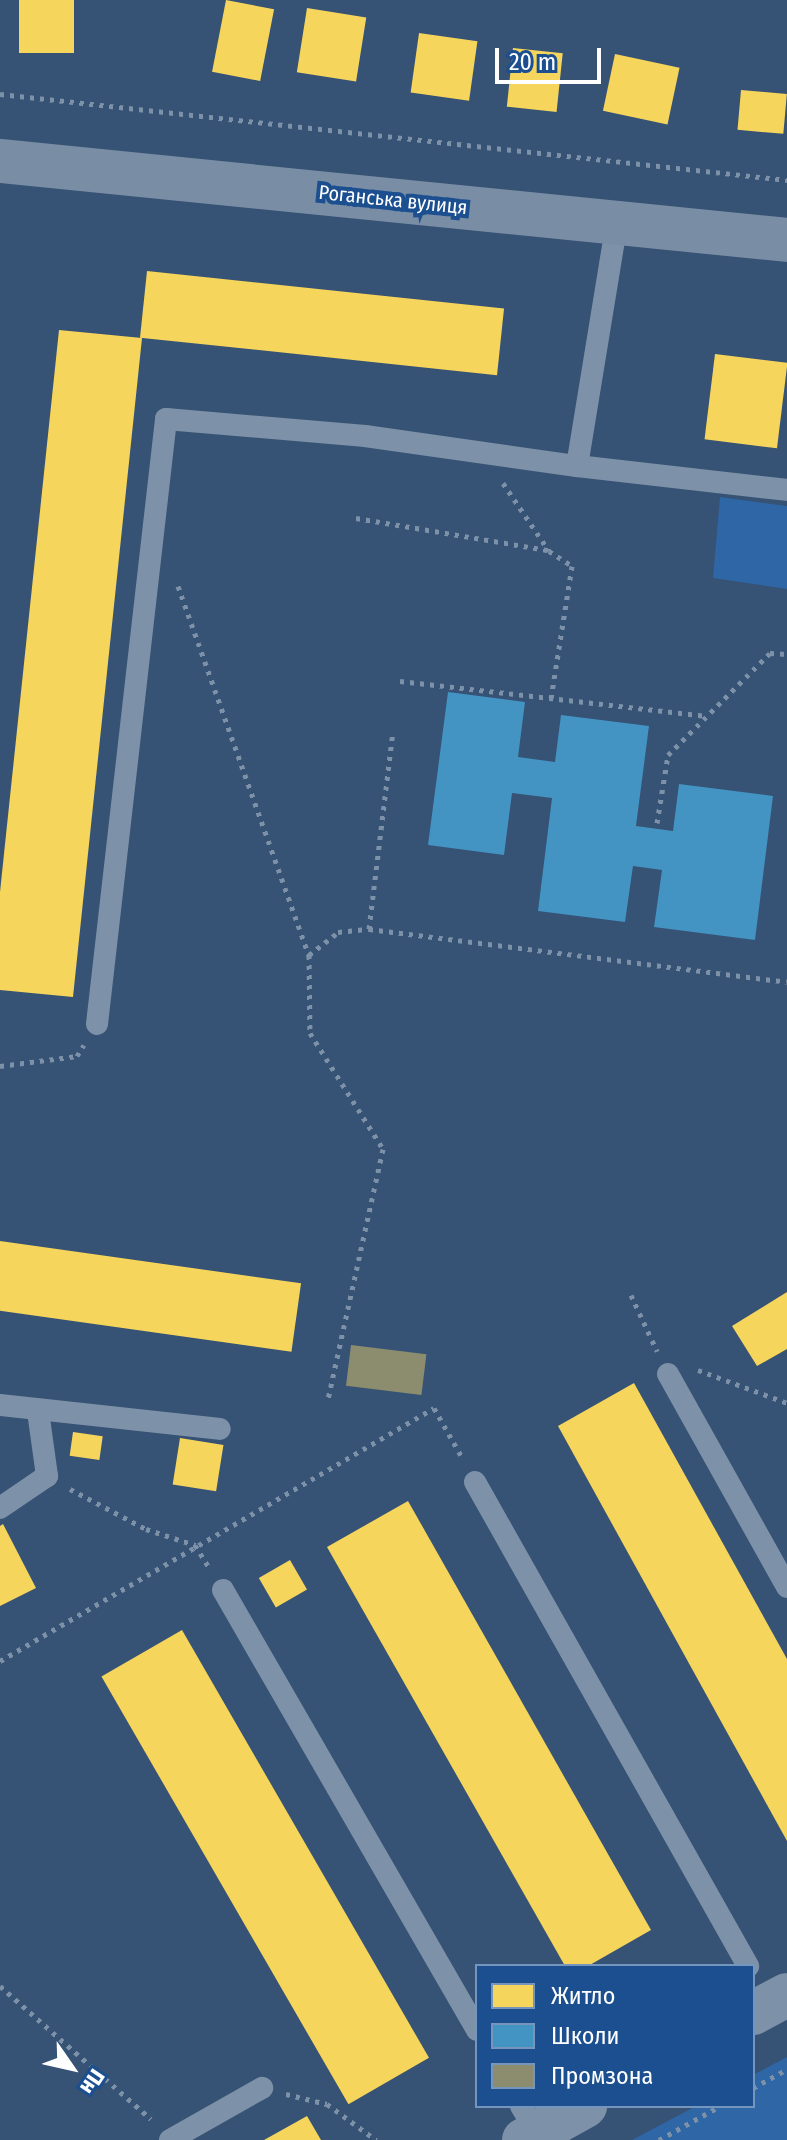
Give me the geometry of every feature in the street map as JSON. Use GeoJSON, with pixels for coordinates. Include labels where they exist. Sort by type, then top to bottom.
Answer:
{"type":"FeatureCollection","features":[{"type":"Feature","properties":{"kind":"main road","name":"Роганська вулиця"},"geometry":{"type":"LineString","coordinates":[[0,161],[787,240]]}},
{"type":"Feature","properties":{"kind":"street"},"geometry":{"type":"LineString","coordinates":[[527,2126],[579,2108]]}},
{"type":"Feature","properties":{"kind":"lane"},"geometry":{"type":"LineString","coordinates":[[577,466],[617,223]]}},
{"type":"Feature","properties":{"kind":"lane"},"geometry":{"type":"LineString","coordinates":[[97,1024],[166,419],[365,436],[577,466],[787,490]]}},
{"type":"Feature","properties":{"kind":"lane"},"geometry":{"type":"LineString","coordinates":[[663,1365],[787,1587]]}},
{"type":"Feature","properties":{"kind":"lane"},"geometry":{"type":"LineString","coordinates":[[0,1405],[220,1429]]}},
{"type":"Feature","properties":{"kind":"lane"},"geometry":{"type":"LineString","coordinates":[[0,1508],[47,1476],[38,1411]]}},
{"type":"Feature","properties":{"kind":"lane"},"geometry":{"type":"LineString","coordinates":[[475,1482],[747,1964]]}},
{"type":"Feature","properties":{"kind":"lane"},"geometry":{"type":"LineString","coordinates":[[223,1590],[475,2027]]}},
{"type":"Feature","properties":{"kind":"lane"},"geometry":{"type":"LineString","coordinates":[[171,2139],[262,2088]]}},
{"type":"Feature","properties":{"kind":"path"},"geometry":{"type":"LineString","coordinates":[[0,94],[787,180]]}},
{"type":"Feature","properties":{"kind":"path"},"geometry":{"type":"LineString","coordinates":[[482,453],[549,551],[572,566],[551,698]]}},
{"type":"Feature","properties":{"kind":"path"},"geometry":{"type":"LineString","coordinates":[[356,518],[549,551]]}},
{"type":"Feature","properties":{"kind":"path"},"geometry":{"type":"LineString","coordinates":[[176,581],[309,955],[310,1033],[383,1149],[328,1399]]}},
{"type":"Feature","properties":{"kind":"path"},"geometry":{"type":"LineString","coordinates":[[657,823],[668,755],[770,653],[787,654]]}},
{"type":"Feature","properties":{"kind":"path"},"geometry":{"type":"LineString","coordinates":[[400,681],[707,716]]}},
{"type":"Feature","properties":{"kind":"path"},"geometry":{"type":"LineString","coordinates":[[369,929],[393,732]]}},
{"type":"Feature","properties":{"kind":"path"},"geometry":{"type":"LineString","coordinates":[[309,955],[338,932],[369,929],[787,982]]}},
{"type":"Feature","properties":{"kind":"path"},"geometry":{"type":"LineString","coordinates":[[0,1066],[77,1056],[97,1024]]}},
{"type":"Feature","properties":{"kind":"path"},"geometry":{"type":"LineString","coordinates":[[631,1295],[663,1365],[787,1403]]}},
{"type":"Feature","properties":{"kind":"path"},"geometry":{"type":"LineString","coordinates":[[0,1661],[434,1408],[475,1482]]}},
{"type":"Feature","properties":{"kind":"path"},"geometry":{"type":"LineString","coordinates":[[47,1476],[146,1529],[195,1545]]}},
{"type":"Feature","properties":{"kind":"path"},"geometry":{"type":"LineString","coordinates":[[0,1986],[171,2139]]}},
{"type":"Feature","properties":{"kind":"path"},"geometry":{"type":"LineString","coordinates":[[755,2087],[787,2069]]}},
{"type":"Feature","properties":{"kind":"path"},"geometry":{"type":"LineString","coordinates":[[262,2088],[327,2104],[376,2140]]}},
{"type":"Feature","properties":{"kind":"path"},"geometry":{"type":"LineString","coordinates":[[659,2140],[716,2108]]}},
{"type":"Feature","properties":{"kind":"shaded area"},"geometry":{"type":"Polygon","coordinates":[[[720,497],[787,506],[787,589],[713,578],[720,497]]]}},
{"type":"Feature","properties":{"kind":"shaded area"},"geometry":{"type":"Polygon","coordinates":[[[787,2057],[787,2140],[632,2140],[692,2108],[755,2108],[755,2074],[787,2057]]]}},
{"type":"Feature","properties":{"kind":"building: Житло"},"geometry":{"type":"Polygon","coordinates":[[[19,0],[74,0],[74,53],[19,53],[19,0]]]}},
{"type":"Feature","properties":{"kind":"building: Житло"},"geometry":{"type":"Polygon","coordinates":[[[226,0],[274,9],[260,81],[212,72],[226,0]]]}},
{"type":"Feature","properties":{"kind":"building: Житло"},"geometry":{"type":"Polygon","coordinates":[[[307,8],[366,17],[356,82],[297,72],[307,8]]]}},
{"type":"Feature","properties":{"kind":"building: Житло"},"geometry":{"type":"Polygon","coordinates":[[[419,33],[477,41],[469,101],[411,92],[419,33]]]}},
{"type":"Feature","properties":{"kind":"building: Житло"},"geometry":{"type":"Polygon","coordinates":[[[513,48],[563,53],[557,112],[507,107],[513,48]]]}},
{"type":"Feature","properties":{"kind":"building: Житло"},"geometry":{"type":"Polygon","coordinates":[[[615,54],[680,68],[667,124],[603,111],[615,54]]]}},
{"type":"Feature","properties":{"kind":"building: Житло"},"geometry":{"type":"Polygon","coordinates":[[[741,90],[787,94],[783,134],[738,130],[741,90]]]}},
{"type":"Feature","properties":{"kind":"building: Житло"},"geometry":{"type":"Polygon","coordinates":[[[147,271],[504,309],[497,375],[140,338],[147,271]]]}},
{"type":"Feature","properties":{"kind":"building: Житло"},"geometry":{"type":"Polygon","coordinates":[[[59,330],[142,338],[73,997],[0,990],[0,892],[59,330]]]}},
{"type":"Feature","properties":{"kind":"building: Житло"},"geometry":{"type":"Polygon","coordinates":[[[715,354],[787,363],[777,448],[705,439],[715,354]]]}},
{"type":"Feature","properties":{"kind":"building: Житло"},"geometry":{"type":"Polygon","coordinates":[[[0,1241],[301,1283],[291,1352],[0,1311],[0,1241]]]}},
{"type":"Feature","properties":{"kind":"building: Житло"},"geometry":{"type":"Polygon","coordinates":[[[787,1292],[787,1349],[757,1366],[732,1326],[787,1292]]]}},
{"type":"Feature","properties":{"kind":"building: Житло"},"geometry":{"type":"Polygon","coordinates":[[[634,1383],[787,1659],[787,1841],[558,1426],[634,1383]]]}},
{"type":"Feature","properties":{"kind":"building: Житло"},"geometry":{"type":"Polygon","coordinates":[[[73,1432],[103,1436],[99,1460],[70,1456],[73,1432]]]}},
{"type":"Feature","properties":{"kind":"building: Житло"},"geometry":{"type":"Polygon","coordinates":[[[180,1438],[223,1445],[216,1491],[173,1484],[180,1438]]]}},
{"type":"Feature","properties":{"kind":"building: Житло"},"geometry":{"type":"Polygon","coordinates":[[[408,1501],[651,1930],[592,1964],[564,1964],[327,1547],[408,1501]]]}},
{"type":"Feature","properties":{"kind":"building: Житло"},"geometry":{"type":"Polygon","coordinates":[[[3,1524],[36,1588],[0,1606],[0,1526],[3,1524]]]}},
{"type":"Feature","properties":{"kind":"building: Житло"},"geometry":{"type":"Polygon","coordinates":[[[290,1560],[307,1589],[276,1607],[259,1578],[290,1560]]]}},
{"type":"Feature","properties":{"kind":"building: Житло"},"geometry":{"type":"Polygon","coordinates":[[[182,1630],[429,2058],[348,2104],[101,1676],[182,1630]]]}},
{"type":"Feature","properties":{"kind":"building: Житло"},"geometry":{"type":"Polygon","coordinates":[[[307,2116],[321,2140],[264,2140],[307,2116]]]}},
{"type":"Feature","properties":{"kind":"building: Школи"},"geometry":{"type":"Polygon","coordinates":[[[448,692],[525,702],[518,757],[555,762],[561,715],[649,726],[636,826],[673,831],[679,784],[773,796],[755,940],[654,927],[662,870],[633,866],[625,922],[538,911],[552,798],[512,793],[504,855],[428,845],[448,692]]]}},
{"type":"Feature","properties":{"kind":"building: Промзона"},"geometry":{"type":"Polygon","coordinates":[[[351,1345],[426,1354],[421,1395],[346,1386],[351,1345]]]}}]}
